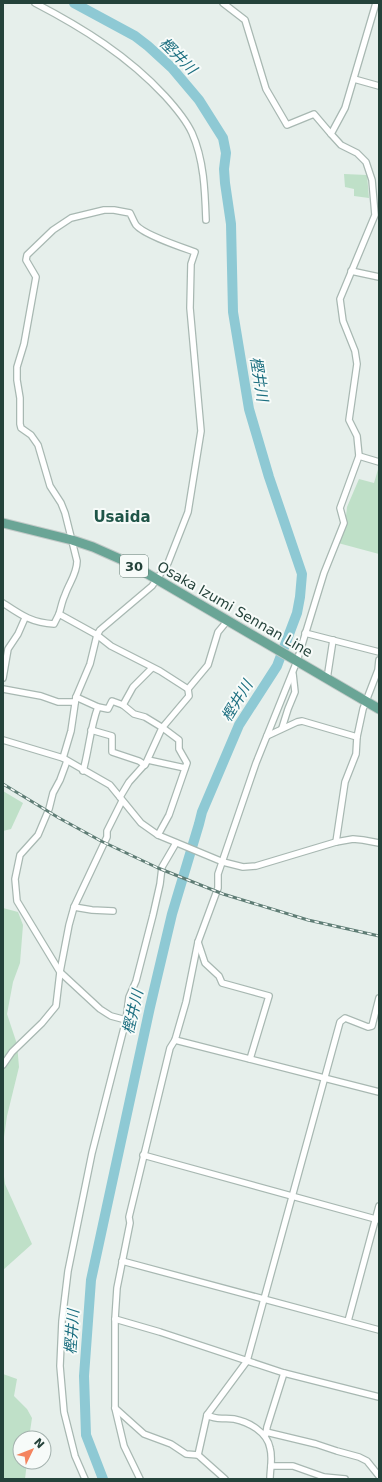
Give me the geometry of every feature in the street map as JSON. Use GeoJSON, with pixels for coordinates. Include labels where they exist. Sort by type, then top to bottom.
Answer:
{"type":"FeatureCollection","features":[{"type":"Feature","properties":{"kind":"main road","name":"Osaka Izumi Sennan Line"},"geometry":{"type":"LineString","coordinates":[[3,523],[72,540],[93,547],[129,563],[379,709]]}},
{"type":"Feature","properties":{"kind":"street"},"geometry":{"type":"LineString","coordinates":[[35,3],[69,20],[122,56],[156,86],[174,106],[191,132],[197,148],[203,172],[206,220]]}},
{"type":"Feature","properties":{"kind":"street"},"geometry":{"type":"LineString","coordinates":[[140,1479],[124,1446],[115,1408],[115,1319],[117,1288],[130,1223],[129,1217],[170,1048],[175,1040],[186,1002],[198,942],[218,888],[218,874],[221,862],[256,763],[292,671],[324,573],[344,523],[340,508],[359,456],[357,436],[349,420],[357,364],[355,351],[344,321],[340,299],[375,215],[372,180],[366,162],[357,153],[341,145],[314,114],[287,125],[266,89],[245,20],[223,3]]}},
{"type":"Feature","properties":{"kind":"street"},"geometry":{"type":"LineString","coordinates":[[331,134],[345,108],[376,3]]}},
{"type":"Feature","properties":{"kind":"street"},"geometry":{"type":"LineString","coordinates":[[354,80],[379,86]]}},
{"type":"Feature","properties":{"kind":"street"},"geometry":{"type":"LineString","coordinates":[[372,180],[379,182]]}},
{"type":"Feature","properties":{"kind":"street"},"geometry":{"type":"LineString","coordinates":[[3,603],[25,618],[42,623],[54,624],[59,614],[65,594],[73,580],[77,568],[77,561],[65,513],[61,503],[50,486],[38,445],[20,424],[20,398],[17,380],[17,367],[24,344],[36,277],[26,260],[27,255],[53,230],[71,218],[104,210],[130,213],[135,224],[139,228],[169,243],[194,252],[191,264],[190,308],[201,431],[188,512],[168,563],[157,579],[142,595],[100,630],[97,635],[90,664],[76,700],[60,780],[53,793],[38,835],[20,855],[15,878],[17,901],[60,972],[100,1009],[111,1016],[126,1020]]}},
{"type":"Feature","properties":{"kind":"street"},"geometry":{"type":"LineString","coordinates":[[351,271],[379,277]]}},
{"type":"Feature","properties":{"kind":"street"},"geometry":{"type":"LineString","coordinates":[[359,456],[379,462]]}},
{"type":"Feature","properties":{"kind":"street"},"geometry":{"type":"LineString","coordinates":[[59,614],[97,635],[111,646],[188,689]]}},
{"type":"Feature","properties":{"kind":"street"},"geometry":{"type":"LineString","coordinates":[[3,678],[8,649],[18,634],[25,618]]}},
{"type":"Feature","properties":{"kind":"street"},"geometry":{"type":"LineString","coordinates":[[3,1065],[12,1052],[42,1023],[56,1006],[60,972],[74,907],[107,837],[106,831],[129,782],[146,763],[155,746],[158,734],[189,696],[188,689],[208,665],[218,632],[228,620]]}},
{"type":"Feature","properties":{"kind":"street"},"geometry":{"type":"LineString","coordinates":[[305,633],[379,652]]}},
{"type":"Feature","properties":{"kind":"street"},"geometry":{"type":"LineString","coordinates":[[327,679],[333,640]]}},
{"type":"Feature","properties":{"kind":"street"},"geometry":{"type":"LineString","coordinates":[[336,842],[345,782],[356,754],[357,736],[366,701],[378,670],[379,660]]}},
{"type":"Feature","properties":{"kind":"street"},"geometry":{"type":"LineString","coordinates":[[123,705],[133,687],[152,668]]}},
{"type":"Feature","properties":{"kind":"street"},"geometry":{"type":"LineString","coordinates":[[282,728],[295,692],[292,671]]}},
{"type":"Feature","properties":{"kind":"street"},"geometry":{"type":"LineString","coordinates":[[3,689],[41,696],[58,702],[76,700],[108,709],[112,701],[123,705],[134,714],[145,717],[179,740],[179,749],[186,763],[185,768],[169,815],[158,835]]}},
{"type":"Feature","properties":{"kind":"street"},"geometry":{"type":"LineString","coordinates":[[84,771],[91,730],[98,707]]}},
{"type":"Feature","properties":{"kind":"street"},"geometry":{"type":"LineString","coordinates":[[267,736],[282,728],[302,721],[357,736]]}},
{"type":"Feature","properties":{"kind":"street"},"geometry":{"type":"LineString","coordinates":[[91,730],[112,736],[112,752],[146,763],[185,768]]}},
{"type":"Feature","properties":{"kind":"street"},"geometry":{"type":"LineString","coordinates":[[3,740],[65,760],[110,785],[141,823],[158,835],[221,862],[243,867],[256,866],[336,842],[352,839],[379,843]]}},
{"type":"Feature","properties":{"kind":"street"},"geometry":{"type":"LineString","coordinates":[[86,1479],[75,1456],[64,1412],[60,1366],[62,1321],[68,1272],[92,1153],[126,1020],[129,997],[136,980],[153,915],[162,867],[178,844]]}},
{"type":"Feature","properties":{"kind":"street"},"geometry":{"type":"LineString","coordinates":[[74,907],[113,911]]}},
{"type":"Feature","properties":{"kind":"street"},"geometry":{"type":"LineString","coordinates":[[198,942],[205,963],[220,976],[222,983],[268,996],[250,1059]]}},
{"type":"Feature","properties":{"kind":"street"},"geometry":{"type":"LineString","coordinates":[[198,1455],[207,1416],[247,1361],[291,1196],[340,1022],[345,1018],[368,1027],[372,1026],[379,998]]}},
{"type":"Feature","properties":{"kind":"street"},"geometry":{"type":"LineString","coordinates":[[175,1040],[379,1092]]}},
{"type":"Feature","properties":{"kind":"street"},"geometry":{"type":"LineString","coordinates":[[143,1155],[377,1219]]}},
{"type":"Feature","properties":{"kind":"street"},"geometry":{"type":"LineString","coordinates":[[348,1321],[377,1219],[379,1206]]}},
{"type":"Feature","properties":{"kind":"street"},"geometry":{"type":"LineString","coordinates":[[122,1260],[379,1330]]}},
{"type":"Feature","properties":{"kind":"street"},"geometry":{"type":"LineString","coordinates":[[115,1319],[160,1332],[284,1373],[379,1396]]}},
{"type":"Feature","properties":{"kind":"street"},"geometry":{"type":"LineString","coordinates":[[270,1479],[270,1447],[266,1434],[284,1373]]}},
{"type":"Feature","properties":{"kind":"street"},"geometry":{"type":"LineString","coordinates":[[115,1408],[144,1434],[171,1444],[186,1454],[198,1455],[225,1479]]}},
{"type":"Feature","properties":{"kind":"street"},"geometry":{"type":"LineString","coordinates":[[207,1416],[215,1419],[232,1419],[245,1422],[266,1434],[316,1444],[360,1457],[367,1461],[379,1476]]}},
{"type":"Feature","properties":{"kind":"street"},"geometry":{"type":"LineString","coordinates":[[270,1466],[293,1466],[324,1477],[345,1479]]}},
{"type":"Feature","properties":{"kind":"green space"},"geometry":{"type":"Polygon","coordinates":[[[344,174],[367,175],[369,198],[354,196],[354,189],[345,187],[344,174]]]}},
{"type":"Feature","properties":{"kind":"green space"},"geometry":{"type":"Polygon","coordinates":[[[379,466],[379,554],[338,543],[346,516],[347,507],[359,479],[374,483],[379,466]]]}},
{"type":"Feature","properties":{"kind":"green space"},"geometry":{"type":"Polygon","coordinates":[[[3,791],[23,803],[11,829],[3,831],[3,791]]]}},
{"type":"Feature","properties":{"kind":"green space"},"geometry":{"type":"Polygon","coordinates":[[[3,908],[18,912],[23,925],[20,963],[13,982],[7,1014],[17,1044],[19,1067],[7,1116],[3,1144],[3,908]]]}},
{"type":"Feature","properties":{"kind":"green space"},"geometry":{"type":"Polygon","coordinates":[[[3,1169],[5,1184],[32,1244],[3,1270],[3,1169]]]}},
{"type":"Feature","properties":{"kind":"green space"},"geometry":{"type":"Polygon","coordinates":[[[3,1374],[17,1379],[14,1396],[27,1409],[32,1418],[30,1430],[12,1430],[12,1470],[26,1470],[25,1479],[3,1479],[3,1374]]]}},
{"type":"Feature","properties":{"kind":"waterway","name":"樫井川"},"geometry":{"type":"LineString","coordinates":[[74,3],[135,36],[148,46],[172,68],[199,100],[223,138],[226,153],[224,169],[225,183],[231,224],[233,312],[249,409],[269,477],[302,574],[297,613],[277,666],[239,725],[202,812],[172,914],[150,1007],[91,1280],[84,1376],[86,1435],[103,1479]]}},
{"type":"Feature","properties":{"kind":"railway"},"geometry":{"type":"LineString","coordinates":[[3,784],[59,818],[101,841],[158,868],[223,894],[308,920],[379,936]]}},
{"type":"Feature","properties":{"kind":"district","name":"Usaida"},"geometry":{"type":"Point","coordinates":[122,517]}}]}
